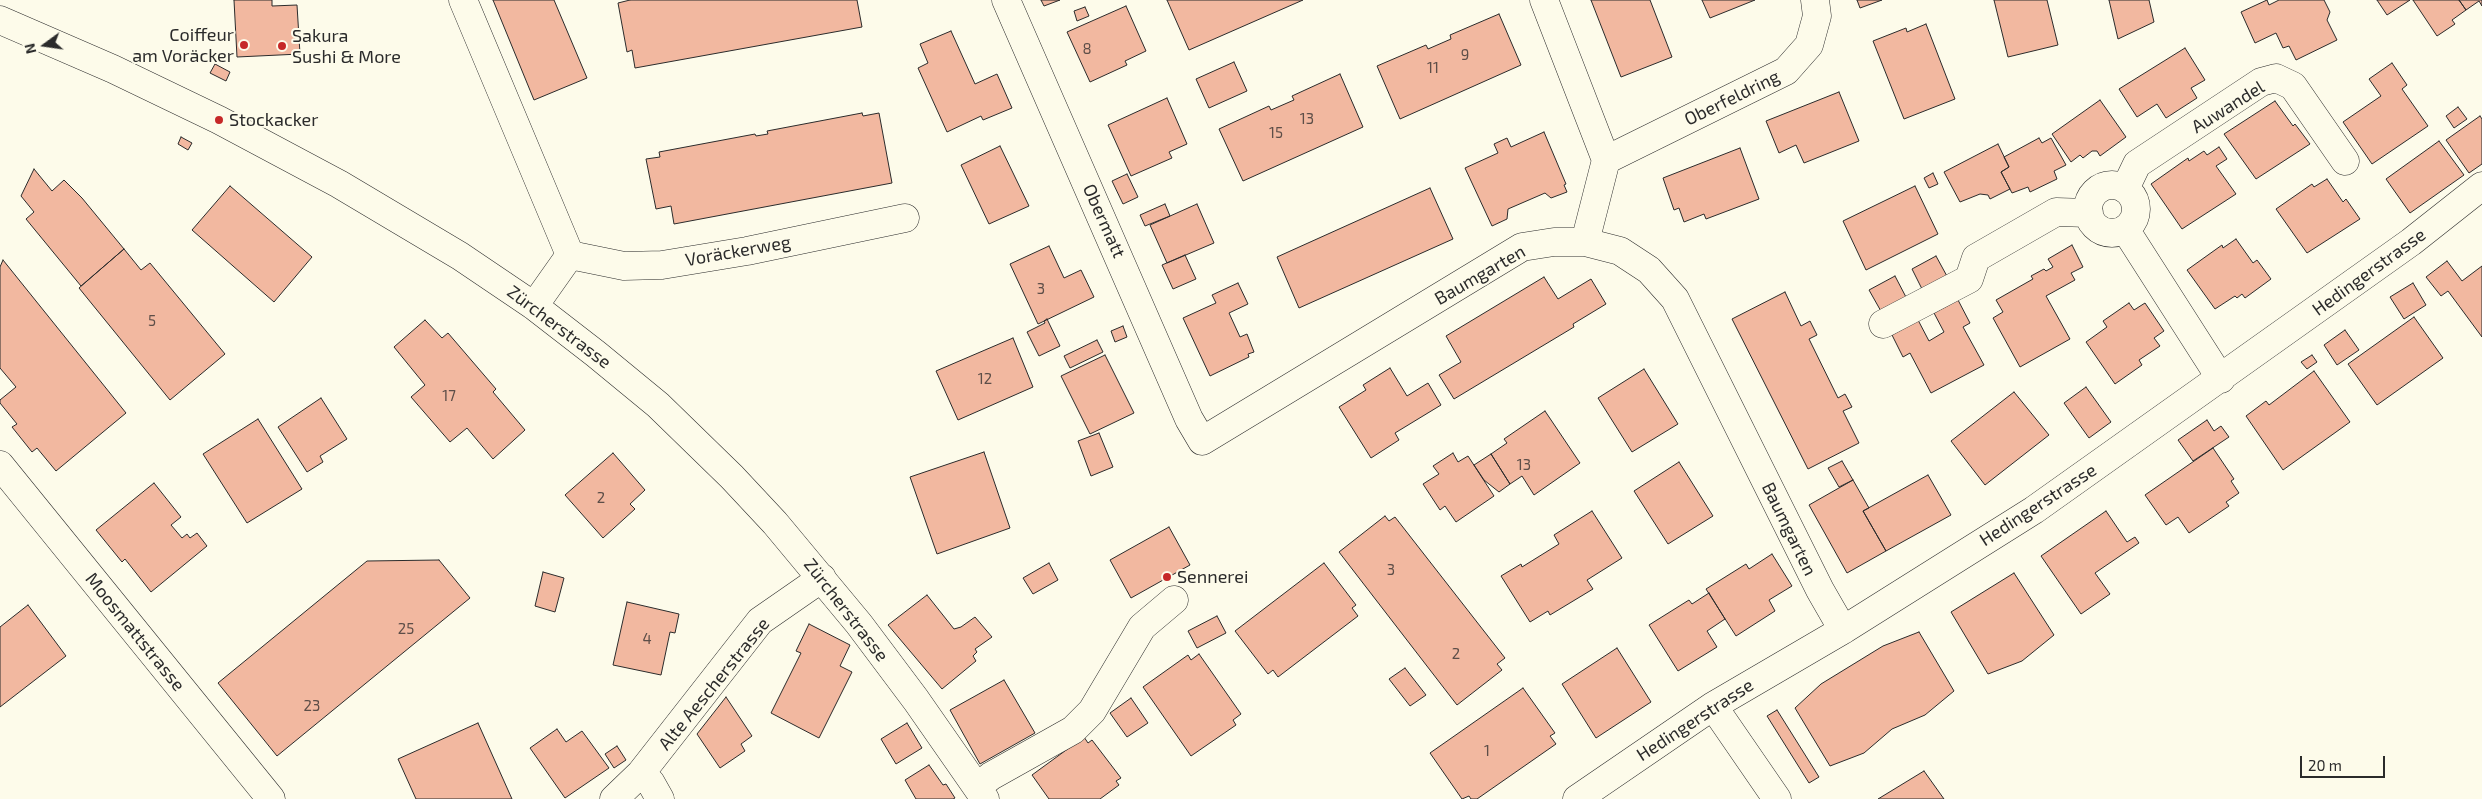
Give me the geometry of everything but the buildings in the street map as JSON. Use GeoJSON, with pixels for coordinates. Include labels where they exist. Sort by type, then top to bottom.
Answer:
{"type":"FeatureCollection","features":[{"type":"Feature","properties":{"kind":"street"},"geometry":{"type":"LineString","coordinates":[[463,0],[570,255],[534,306]]}},
{"type":"Feature","properties":{"kind":"street","name":"Obermatt"},"geometry":{"type":"LineString","coordinates":[[1006,0],[1189,419],[1202,441]]}},
{"type":"Feature","properties":{"kind":"street"},"geometry":{"type":"LineString","coordinates":[[1544,0],[1606,160],[1585,242]]}},
{"type":"Feature","properties":{"kind":"street","name":"Oberfeldring"},"geometry":{"type":"LineString","coordinates":[[1606,160],[1786,71],[1810,45],[1817,16],[1815,0]]}},
{"type":"Feature","properties":{"kind":"street","name":"Zürcherstrasse"},"geometry":{"type":"LineString","coordinates":[[0,20],[113,69],[272,146],[460,256],[534,306],[658,405],[732,477],[822,578],[916,700],[981,793]]}},
{"type":"Feature","properties":{"kind":"street","name":"Auwandel"},"geometry":{"type":"LineString","coordinates":[[2125,189],[2136,164],[2262,82],[2276,78],[2293,86],[2344,160]]}},
{"type":"Feature","properties":{"kind":"street"},"geometry":{"type":"LineString","coordinates":[[2110,185],[2125,189],[2131,194],[2136,209],[2131,224],[2125,229],[2110,233],[2103,231],[2096,226],[2089,213],[2091,198],[2102,187],[2110,185]]}},
{"type":"Feature","properties":{"kind":"street","name":"Hedingerstrasse"},"geometry":{"type":"LineString","coordinates":[[1577,799],[1713,706],[1843,630],[2034,510],[2222,379],[2411,242],[2482,186]]}},
{"type":"Feature","properties":{"kind":"street"},"geometry":{"type":"LineString","coordinates":[[1883,324],[1969,279],[1976,258],[2056,212],[2089,213]]}},
{"type":"Feature","properties":{"kind":"street","name":"Voräckerweg"},"geometry":{"type":"LineString","coordinates":[[570,255],[624,266],[662,265],[747,251],[905,218]]}},
{"type":"Feature","properties":{"kind":"street"},"geometry":{"type":"LineString","coordinates":[[2125,229],[2222,379]]}},
{"type":"Feature","properties":{"kind":"street","name":"Baumgarten"},"geometry":{"type":"LineString","coordinates":[[1202,441],[1522,247],[1554,242],[1585,242],[1620,251],[1649,270],[1675,298],[1820,590],[1843,630]]}},
{"type":"Feature","properties":{"kind":"street","name":"Moosmattstrasse"},"geometry":{"type":"LineString","coordinates":[[0,465],[271,799]]}},
{"type":"Feature","properties":{"kind":"street","name":"Alte Aescherstrasse"},"geometry":{"type":"LineString","coordinates":[[614,799],[641,774],[760,622],[822,578]]}},
{"type":"Feature","properties":{"kind":"street"},"geometry":{"type":"LineString","coordinates":[[981,793],[991,776],[1073,730],[1092,711],[1142,627],[1174,600]]}},
{"type":"Feature","properties":{"kind":"street"},"geometry":{"type":"LineString","coordinates":[[1713,706],[1778,799]]}},
{"type":"Feature","properties":{"kind":"street"},"geometry":{"type":"LineString","coordinates":[[641,774],[651,783],[660,799]]}},
{"type":"Feature","properties":{"kind":"place","name":"Coiffeur am Voräcker"},"geometry":{"type":"Point","coordinates":[244,45]}},
{"type":"Feature","properties":{"kind":"place","name":"Sakura Sushi & More"},"geometry":{"type":"Point","coordinates":[282,46]}},
{"type":"Feature","properties":{"kind":"place","name":"Stockacker"},"geometry":{"type":"Point","coordinates":[219,120]}},
{"type":"Feature","properties":{"kind":"place","name":"Sennerei"},"geometry":{"type":"Point","coordinates":[1167,577]}}]}
